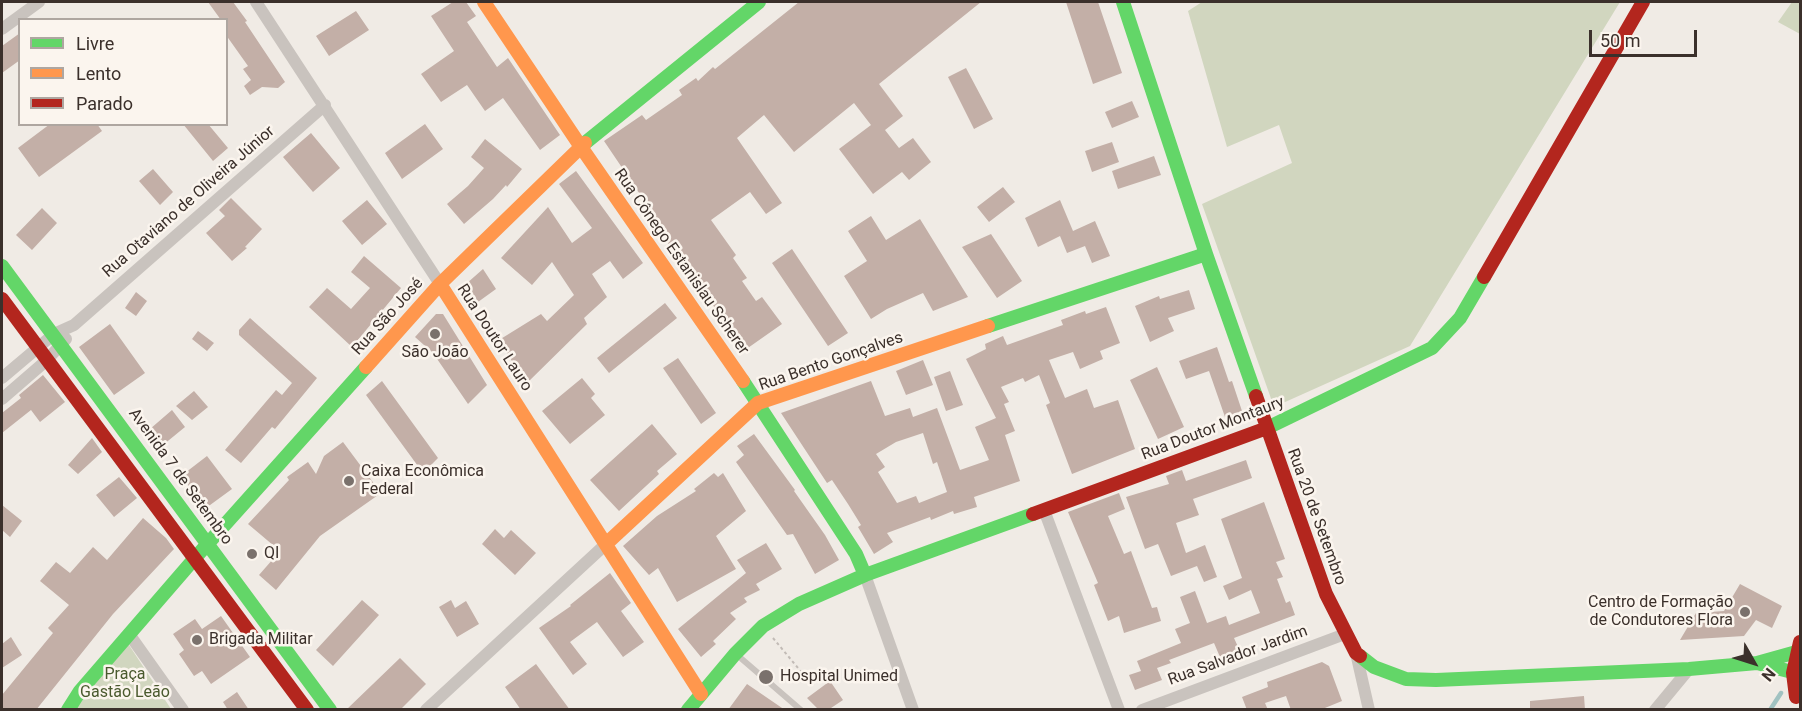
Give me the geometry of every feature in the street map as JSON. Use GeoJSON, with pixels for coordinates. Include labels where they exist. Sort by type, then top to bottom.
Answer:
{"type":"FeatureCollection","features":[{"type":"Feature","properties":{"kind":"street"},"geometry":{"type":"LineString","coordinates":[[2,29],[39,2]]}},
{"type":"Feature","properties":{"kind":"street","name":"Rua Doutor Lauro"},"geometry":{"type":"LineString","coordinates":[[256,2],[325,105],[701,694]]}},
{"type":"Feature","properties":{"kind":"street","name":"Rua Cônego Estanislau Scherer"},"geometry":{"type":"LineString","coordinates":[[484,2],[758,403],[856,554],[914,710]]}},
{"type":"Feature","properties":{"kind":"street","name":"Rua São José"},"geometry":{"type":"LineString","coordinates":[[68,710],[80,691],[195,558],[440,284],[581,147],[759,2]]}},
{"type":"Feature","properties":{"kind":"street","name":"Rua 20 de Setembro"},"geometry":{"type":"LineString","coordinates":[[1123,2],[1206,254],[1326,594],[1356,653],[1374,667],[1406,679],[1511,678],[1689,669],[1757,663],[1800,648]]}},
{"type":"Feature","properties":{"kind":"street","name":"Rua Doutor Montaury"},"geometry":{"type":"LineString","coordinates":[[688,710],[735,654],[763,626],[799,604],[865,575],[1267,428],[1432,348],[1460,318],[1643,2]]}},
{"type":"Feature","properties":{"kind":"street","name":"Rua Otaviano de Oliveira Júnior"},"geometry":{"type":"LineString","coordinates":[[2,399],[47,360],[58,340],[74,325],[325,105]]}},
{"type":"Feature","properties":{"kind":"street","name":"Rua Bento Gonçalves"},"geometry":{"type":"LineString","coordinates":[[426,710],[758,403],[1206,254]]}},
{"type":"Feature","properties":{"kind":"street","name":"Avenida 7 de Setembro"},"geometry":{"type":"LineString","coordinates":[[2,266],[330,710]]}},
{"type":"Feature","properties":{"kind":"street"},"geometry":{"type":"LineString","coordinates":[[2,299],[307,710]]}},
{"type":"Feature","properties":{"kind":"street","name":"Rua Otaviano de Oliveira Júnior"},"geometry":{"type":"LineString","coordinates":[[2,378],[38,347],[58,340]]}},
{"type":"Feature","properties":{"kind":"street"},"geometry":{"type":"LineString","coordinates":[[113,449],[129,436]]}},
{"type":"Feature","properties":{"kind":"street"},"geometry":{"type":"LineString","coordinates":[[1044,510],[1119,710]]}},
{"type":"Feature","properties":{"kind":"street"},"geometry":{"type":"LineString","coordinates":[[129,634],[183,710]]}},
{"type":"Feature","properties":{"kind":"street","name":"Rua Salvador Jardim"},"geometry":{"type":"LineString","coordinates":[[1142,710],[1345,634]]}},
{"type":"Feature","properties":{"kind":"street"},"geometry":{"type":"LineString","coordinates":[[1796,698],[1800,648]]}},
{"type":"Feature","properties":{"kind":"street"},"geometry":{"type":"LineString","coordinates":[[1356,653],[1369,710]]}},
{"type":"Feature","properties":{"kind":"street","name":"Rua 20 de Setembro"},"geometry":{"type":"LineString","coordinates":[[1757,663],[1797,673]]}},
{"type":"Feature","properties":{"kind":"street"},"geometry":{"type":"LineString","coordinates":[[1655,710],[1689,669]]}},
{"type":"Feature","properties":{"kind":"street","name":"Rua São José"},"geometry":{"type":"LineString","coordinates":[[58,710],[80,691]]}},
{"type":"Feature","properties":{"kind":"lane"},"geometry":{"type":"LineString","coordinates":[[735,654],[801,710]]}},
{"type":"Feature","properties":{"kind":"path"},"geometry":{"type":"LineString","coordinates":[[763,626],[803,674]]}},
{"type":"Feature","properties":{"kind":"green space"},"geometry":{"type":"Polygon","coordinates":[[[1202,2],[1620,2],[1410,346],[1274,407],[1202,204],[1292,163],[1279,125],[1227,147],[1188,11],[1202,2]]]}},
{"type":"Feature","properties":{"kind":"green space"},"geometry":{"type":"Polygon","coordinates":[[[1792,2],[1800,2],[1800,34],[1778,22],[1792,2]]]}},
{"type":"Feature","properties":{"kind":"green space","name":"Praça Gastão Leão"},"geometry":{"type":"Polygon","coordinates":[[[127,642],[171,709],[74,710],[127,642]]]}},
{"type":"Feature","properties":{"kind":"building"},"geometry":{"type":"Polygon","coordinates":[[[208,2],[233,2],[285,82],[278,88],[262,87],[250,95],[244,86],[251,80],[243,69],[248,66],[228,38],[228,18],[220,18],[208,2]]]}},
{"type":"Feature","properties":{"kind":"building"},"geometry":{"type":"Polygon","coordinates":[[[453,2],[466,2],[476,16],[467,22],[497,67],[508,58],[560,135],[540,150],[503,98],[485,111],[467,85],[441,102],[421,74],[454,51],[431,16],[453,2]]]}},
{"type":"Feature","properties":{"kind":"building"},"geometry":{"type":"Polygon","coordinates":[[[799,2],[981,2],[879,84],[903,116],[885,130],[899,148],[913,138],[931,162],[909,180],[902,172],[873,194],[839,149],[871,125],[854,103],[794,152],[764,115],[737,138],[782,203],[766,214],[750,192],[711,220],[736,255],[733,258],[747,278],[742,281],[756,301],[762,297],[782,324],[745,350],[724,319],[700,290],[703,288],[685,263],[683,265],[652,220],[656,218],[604,141],[642,115],[646,120],[682,95],[679,90],[696,78],[698,81],[713,67],[715,69],[799,2]]]}},
{"type":"Feature","properties":{"kind":"building"},"geometry":{"type":"Polygon","coordinates":[[[1066,2],[1098,2],[1122,73],[1093,84],[1066,2]]]}},
{"type":"Feature","properties":{"kind":"building"},"geometry":{"type":"Polygon","coordinates":[[[356,11],[369,30],[329,56],[316,36],[356,11]]]}},
{"type":"Feature","properties":{"kind":"building"},"geometry":{"type":"Polygon","coordinates":[[[18,34],[18,61],[2,73],[2,46],[18,34]]]}},
{"type":"Feature","properties":{"kind":"building"},"geometry":{"type":"Polygon","coordinates":[[[966,68],[993,119],[974,129],[948,77],[966,68]]]}},
{"type":"Feature","properties":{"kind":"building"},"geometry":{"type":"Polygon","coordinates":[[[1132,101],[1139,117],[1112,128],[1105,112],[1132,101]]]}},
{"type":"Feature","properties":{"kind":"building"},"geometry":{"type":"Polygon","coordinates":[[[425,124],[443,149],[402,179],[385,153],[425,124]]]}},
{"type":"Feature","properties":{"kind":"building"},"geometry":{"type":"Polygon","coordinates":[[[47,126],[98,126],[102,131],[39,177],[18,148],[47,126]]]}},
{"type":"Feature","properties":{"kind":"building"},"geometry":{"type":"Polygon","coordinates":[[[185,126],[210,126],[228,148],[213,161],[185,126]]]}},
{"type":"Feature","properties":{"kind":"building"},"geometry":{"type":"Polygon","coordinates":[[[311,133],[340,168],[313,192],[283,157],[311,133]]]}},
{"type":"Feature","properties":{"kind":"building"},"geometry":{"type":"Polygon","coordinates":[[[485,139],[522,169],[507,187],[506,185],[464,224],[447,204],[484,168],[471,157],[485,139]]]}},
{"type":"Feature","properties":{"kind":"building"},"geometry":{"type":"Polygon","coordinates":[[[1112,142],[1119,162],[1092,172],[1085,151],[1112,142]]]}},
{"type":"Feature","properties":{"kind":"building"},"geometry":{"type":"Polygon","coordinates":[[[1154,156],[1161,175],[1118,189],[1112,171],[1154,156]]]}},
{"type":"Feature","properties":{"kind":"building"},"geometry":{"type":"Polygon","coordinates":[[[153,169],[173,192],[160,205],[139,181],[153,169]]]}},
{"type":"Feature","properties":{"kind":"building"},"geometry":{"type":"Polygon","coordinates":[[[576,171],[643,263],[623,279],[610,261],[592,274],[607,297],[584,318],[587,324],[526,384],[499,340],[541,314],[547,321],[574,295],[552,262],[532,285],[501,258],[548,207],[572,243],[592,228],[559,184],[576,171]]]}},
{"type":"Feature","properties":{"kind":"building"},"geometry":{"type":"Polygon","coordinates":[[[1003,187],[1015,202],[989,222],[977,207],[1003,187]]]}},
{"type":"Feature","properties":{"kind":"building"},"geometry":{"type":"Polygon","coordinates":[[[231,198],[262,229],[245,247],[247,248],[232,261],[206,233],[225,216],[219,210],[231,198]]]}},
{"type":"Feature","properties":{"kind":"building"},"geometry":{"type":"Polygon","coordinates":[[[367,200],[387,224],[362,245],[342,221],[367,200]]]}},
{"type":"Feature","properties":{"kind":"building"},"geometry":{"type":"Polygon","coordinates":[[[1060,200],[1073,231],[1095,221],[1110,256],[1092,263],[1085,246],[1067,253],[1060,236],[1038,247],[1025,218],[1060,200]]]}},
{"type":"Feature","properties":{"kind":"building"},"geometry":{"type":"Polygon","coordinates":[[[42,208],[57,223],[32,250],[16,235],[42,208]]]}},
{"type":"Feature","properties":{"kind":"building"},"geometry":{"type":"Polygon","coordinates":[[[871,216],[886,240],[920,219],[968,297],[933,311],[923,293],[871,319],[844,276],[867,261],[848,231],[871,216]]]}},
{"type":"Feature","properties":{"kind":"building"},"geometry":{"type":"Polygon","coordinates":[[[991,234],[1022,281],[997,298],[962,247],[991,234]]]}},
{"type":"Feature","properties":{"kind":"building"},"geometry":{"type":"Polygon","coordinates":[[[792,249],[848,333],[828,346],[772,263],[792,249]]]}},
{"type":"Feature","properties":{"kind":"building"},"geometry":{"type":"Polygon","coordinates":[[[364,256],[401,288],[352,347],[309,307],[327,288],[351,309],[370,288],[351,272],[364,256]]]}},
{"type":"Feature","properties":{"kind":"building"},"geometry":{"type":"Polygon","coordinates":[[[483,269],[496,289],[478,302],[466,284],[483,269]]]}},
{"type":"Feature","properties":{"kind":"building"},"geometry":{"type":"Polygon","coordinates":[[[1189,290],[1195,309],[1168,318],[1174,331],[1150,342],[1135,306],[1159,296],[1160,299],[1189,290]]]}},
{"type":"Feature","properties":{"kind":"building"},"geometry":{"type":"Polygon","coordinates":[[[136,292],[147,301],[136,316],[125,308],[136,292]]]}},
{"type":"Feature","properties":{"kind":"building"},"geometry":{"type":"Polygon","coordinates":[[[665,303],[677,318],[609,373],[597,358],[665,303]]]}},
{"type":"Feature","properties":{"kind":"building"},"geometry":{"type":"Polygon","coordinates":[[[1106,307],[1120,343],[1100,351],[1103,359],[1080,369],[1073,352],[1049,360],[1065,398],[1087,389],[1094,408],[1118,400],[1135,449],[1072,474],[1046,405],[1050,403],[1039,375],[1025,382],[1023,378],[1001,387],[1009,402],[1004,404],[1015,431],[1005,435],[1020,481],[974,497],[977,507],[954,514],[953,511],[931,520],[930,517],[887,533],[893,542],[874,554],[858,527],[861,525],[848,504],[832,480],[827,483],[781,413],[871,381],[885,416],[910,408],[913,417],[937,408],[960,470],[989,460],[975,427],[996,418],[966,359],[986,349],[985,344],[1003,336],[1007,345],[1063,325],[1061,320],[1085,311],[1086,314],[1106,307]],[[923,433],[896,442],[876,454],[885,467],[878,472],[897,503],[916,496],[919,503],[947,492],[937,462],[933,464],[923,433]]]}},
{"type":"Feature","properties":{"kind":"building"},"geometry":{"type":"Polygon","coordinates":[[[436,314],[443,314],[487,385],[468,404],[433,353],[415,337],[436,314]]]}},
{"type":"Feature","properties":{"kind":"building"},"geometry":{"type":"Polygon","coordinates":[[[250,318],[317,378],[275,429],[272,427],[241,463],[225,450],[276,390],[282,395],[292,383],[239,335],[239,330],[250,318]]]}},
{"type":"Feature","properties":{"kind":"building"},"geometry":{"type":"Polygon","coordinates":[[[110,324],[145,373],[114,395],[79,347],[110,324]]]}},
{"type":"Feature","properties":{"kind":"building"},"geometry":{"type":"Polygon","coordinates":[[[198,331],[214,343],[207,351],[192,339],[198,331]]]}},
{"type":"Feature","properties":{"kind":"building"},"geometry":{"type":"Polygon","coordinates":[[[1217,347],[1242,411],[1225,417],[1209,371],[1186,379],[1179,361],[1217,347]]]}},
{"type":"Feature","properties":{"kind":"building"},"geometry":{"type":"Polygon","coordinates":[[[678,358],[716,413],[701,424],[663,368],[678,358]]]}},
{"type":"Feature","properties":{"kind":"building"},"geometry":{"type":"Polygon","coordinates":[[[923,360],[933,385],[906,395],[896,371],[923,360]]]}},
{"type":"Feature","properties":{"kind":"building"},"geometry":{"type":"Polygon","coordinates":[[[1157,367],[1184,427],[1158,439],[1130,380],[1157,367]]]}},
{"type":"Feature","properties":{"kind":"building"},"geometry":{"type":"Polygon","coordinates":[[[950,371],[963,405],[946,411],[934,377],[950,371]]]}},
{"type":"Feature","properties":{"kind":"building"},"geometry":{"type":"Polygon","coordinates":[[[43,375],[65,402],[40,422],[31,410],[2,433],[2,413],[21,398],[19,395],[43,375]]]}},
{"type":"Feature","properties":{"kind":"building"},"geometry":{"type":"Polygon","coordinates":[[[582,378],[595,394],[591,398],[605,415],[570,444],[542,411],[582,378]]]}},
{"type":"Feature","properties":{"kind":"building"},"geometry":{"type":"Polygon","coordinates":[[[382,381],[438,458],[423,473],[366,395],[382,381]]]}},
{"type":"Feature","properties":{"kind":"building"},"geometry":{"type":"Polygon","coordinates":[[[194,391],[208,407],[192,420],[176,406],[194,391]]]}},
{"type":"Feature","properties":{"kind":"building"},"geometry":{"type":"Polygon","coordinates":[[[172,410],[185,427],[163,445],[150,429],[172,410]]]}},
{"type":"Feature","properties":{"kind":"building"},"geometry":{"type":"Polygon","coordinates":[[[652,424],[677,454],[657,471],[659,474],[619,511],[590,480],[652,424]]]}},
{"type":"Feature","properties":{"kind":"building"},"geometry":{"type":"Polygon","coordinates":[[[754,434],[795,490],[839,560],[815,574],[793,534],[787,535],[736,462],[744,455],[737,446],[754,434]]]}},
{"type":"Feature","properties":{"kind":"building"},"geometry":{"type":"Polygon","coordinates":[[[92,438],[102,452],[78,474],[68,465],[92,438]]]}},
{"type":"Feature","properties":{"kind":"building"},"geometry":{"type":"Polygon","coordinates":[[[343,442],[381,493],[320,536],[276,590],[259,575],[280,551],[248,524],[289,480],[287,477],[308,462],[316,474],[324,456],[343,442]]]}},
{"type":"Feature","properties":{"kind":"building"},"geometry":{"type":"Polygon","coordinates":[[[207,456],[232,489],[206,508],[181,476],[207,456]]]}},
{"type":"Feature","properties":{"kind":"building"},"geometry":{"type":"Polygon","coordinates":[[[1246,460],[1252,478],[1193,499],[1199,515],[1176,523],[1186,553],[1205,545],[1217,577],[1204,582],[1197,566],[1171,576],[1158,544],[1145,549],[1126,497],[1169,484],[1166,476],[1182,470],[1186,481],[1246,460]]]}},
{"type":"Feature","properties":{"kind":"building"},"geometry":{"type":"Polygon","coordinates":[[[714,473],[718,477],[723,473],[746,511],[716,536],[736,569],[677,602],[658,568],[649,575],[623,546],[657,516],[696,491],[694,489],[714,473]]]}},
{"type":"Feature","properties":{"kind":"building"},"geometry":{"type":"Polygon","coordinates":[[[119,477],[137,498],[114,517],[96,495],[119,477]]]}},
{"type":"Feature","properties":{"kind":"building"},"geometry":{"type":"Polygon","coordinates":[[[1119,493],[1125,509],[1108,516],[1124,554],[1131,551],[1152,608],[1157,607],[1161,621],[1124,633],[1119,616],[1108,621],[1094,585],[1098,583],[1068,512],[1119,493]]]}},
{"type":"Feature","properties":{"kind":"building"},"geometry":{"type":"Polygon","coordinates":[[[1264,502],[1285,559],[1276,562],[1283,577],[1277,579],[1286,603],[1290,601],[1295,615],[1234,638],[1239,649],[1220,657],[1214,643],[1169,660],[1171,663],[1157,668],[1162,680],[1135,690],[1129,675],[1141,671],[1137,661],[1181,643],[1175,629],[1190,623],[1180,597],[1195,591],[1207,623],[1226,616],[1229,625],[1260,613],[1251,590],[1229,600],[1223,586],[1242,578],[1221,519],[1264,502]]]}},
{"type":"Feature","properties":{"kind":"building"},"geometry":{"type":"Polygon","coordinates":[[[2,505],[22,521],[10,537],[2,530],[2,505]]]}},
{"type":"Feature","properties":{"kind":"building"},"geometry":{"type":"Polygon","coordinates":[[[143,518],[166,538],[174,549],[113,614],[36,710],[2,710],[2,695],[53,633],[48,628],[69,605],[40,581],[56,562],[70,573],[93,547],[107,560],[143,518]]]}},
{"type":"Feature","properties":{"kind":"building"},"geometry":{"type":"Polygon","coordinates":[[[495,529],[504,538],[511,530],[536,553],[515,575],[482,544],[495,529]]]}},
{"type":"Feature","properties":{"kind":"building"},"geometry":{"type":"Polygon","coordinates":[[[766,543],[782,569],[756,584],[760,590],[744,598],[747,602],[730,613],[736,619],[713,641],[716,644],[701,657],[678,629],[746,573],[737,560],[766,543]]]}},
{"type":"Feature","properties":{"kind":"building"},"geometry":{"type":"Polygon","coordinates":[[[610,573],[631,603],[621,611],[644,642],[623,657],[597,622],[570,642],[587,664],[573,675],[539,628],[571,606],[610,573]]]}},
{"type":"Feature","properties":{"kind":"building","name":"Centro de Formação de Condutores Flora"},"geometry":{"type":"Polygon","coordinates":[[[1740,584],[1782,606],[1772,628],[1756,620],[1744,636],[1680,640],[1696,613],[1724,611],[1740,584]]]}},
{"type":"Feature","properties":{"kind":"building"},"geometry":{"type":"Polygon","coordinates":[[[362,600],[379,615],[333,666],[316,650],[362,600]]]}},
{"type":"Feature","properties":{"kind":"building"},"geometry":{"type":"Polygon","coordinates":[[[451,600],[455,608],[466,601],[479,624],[457,637],[439,607],[451,600]]]}},
{"type":"Feature","properties":{"kind":"building"},"geometry":{"type":"Polygon","coordinates":[[[221,616],[250,657],[211,684],[202,671],[194,676],[179,654],[184,650],[173,634],[195,619],[202,629],[221,616]]]}},
{"type":"Feature","properties":{"kind":"building"},"geometry":{"type":"Polygon","coordinates":[[[11,637],[22,655],[2,668],[2,644],[11,637]]]}},
{"type":"Feature","properties":{"kind":"building"},"geometry":{"type":"Polygon","coordinates":[[[400,658],[426,684],[400,710],[346,710],[400,658]]]}},
{"type":"Feature","properties":{"kind":"building"},"geometry":{"type":"Polygon","coordinates":[[[1322,662],[1329,666],[1342,701],[1320,710],[1291,710],[1286,696],[1265,703],[1268,710],[1247,710],[1242,697],[1268,687],[1267,682],[1322,662]]]}},
{"type":"Feature","properties":{"kind":"building"},"geometry":{"type":"Polygon","coordinates":[[[536,664],[570,710],[521,710],[505,687],[536,664]]]}},
{"type":"Feature","properties":{"kind":"building"},"geometry":{"type":"Polygon","coordinates":[[[830,681],[843,700],[828,710],[819,710],[807,698],[830,681]]]}},
{"type":"Feature","properties":{"kind":"building"},"geometry":{"type":"Polygon","coordinates":[[[747,684],[785,710],[728,710],[747,684]]]}},
{"type":"Feature","properties":{"kind":"building"},"geometry":{"type":"Polygon","coordinates":[[[237,692],[249,710],[228,710],[223,702],[237,692]]]}},
{"type":"Feature","properties":{"kind":"building"},"geometry":{"type":"Polygon","coordinates":[[[1584,696],[1585,710],[1530,710],[1530,701],[1584,696]]]}},
{"type":"Feature","properties":{"kind":"waterway"},"geometry":{"type":"LineString","coordinates":[[1770,710],[1781,693]]}},
{"type":"Feature","properties":{"kind":"traffic: fast"},"geometry":{"type":"LineString","coordinates":[[585,143],[759,2]]}},
{"type":"Feature","properties":{"kind":"traffic: fast"},"geometry":{"type":"LineString","coordinates":[[1123,2],[1206,254],[1256,396]]}},
{"type":"Feature","properties":{"kind":"traffic: fast"},"geometry":{"type":"LineString","coordinates":[[988,326],[1206,254]]}},
{"type":"Feature","properties":{"kind":"traffic: fast"},"geometry":{"type":"LineString","coordinates":[[2,266],[330,710]]}},
{"type":"Feature","properties":{"kind":"traffic: fast"},"geometry":{"type":"LineString","coordinates":[[1267,428],[1432,348],[1460,318],[1484,277]]}},
{"type":"Feature","properties":{"kind":"traffic: fast"},"geometry":{"type":"LineString","coordinates":[[68,710],[80,691],[195,558],[366,367]]}},
{"type":"Feature","properties":{"kind":"traffic: fast"},"geometry":{"type":"LineString","coordinates":[[743,381],[856,554],[865,575]]}},
{"type":"Feature","properties":{"kind":"traffic: fast"},"geometry":{"type":"LineString","coordinates":[[688,710],[735,654],[763,626],[799,604],[865,575],[1033,514]]}},
{"type":"Feature","properties":{"kind":"traffic: fast"},"geometry":{"type":"LineString","coordinates":[[1360,656],[1374,667],[1406,679],[1436,680],[1689,669],[1757,663],[1800,651]]}},
{"type":"Feature","properties":{"kind":"traffic: fast"},"geometry":{"type":"LineString","coordinates":[[1757,663],[1800,674]]}},
{"type":"Feature","properties":{"kind":"traffic: slow"},"geometry":{"type":"LineString","coordinates":[[484,2],[743,381]]}},
{"type":"Feature","properties":{"kind":"traffic: slow"},"geometry":{"type":"LineString","coordinates":[[366,367],[440,284],[585,143]]}},
{"type":"Feature","properties":{"kind":"traffic: slow"},"geometry":{"type":"LineString","coordinates":[[440,284],[701,694]]}},
{"type":"Feature","properties":{"kind":"traffic: slow"},"geometry":{"type":"LineString","coordinates":[[606,544],[758,403],[988,326]]}},
{"type":"Feature","properties":{"kind":"traffic: jam"},"geometry":{"type":"LineString","coordinates":[[1484,277],[1643,2]]}},
{"type":"Feature","properties":{"kind":"traffic: jam"},"geometry":{"type":"LineString","coordinates":[[2,299],[307,710]]}},
{"type":"Feature","properties":{"kind":"traffic: jam"},"geometry":{"type":"LineString","coordinates":[[1256,396],[1326,594],[1356,653],[1360,656]]}},
{"type":"Feature","properties":{"kind":"traffic: jam"},"geometry":{"type":"LineString","coordinates":[[1033,514],[1267,428]]}},
{"type":"Feature","properties":{"kind":"traffic: jam"},"geometry":{"type":"LineString","coordinates":[[1796,697],[1793,673],[1800,642]]}},
{"type":"Feature","properties":{"kind":"place","name":"São João"},"geometry":{"type":"Point","coordinates":[435,334]}},
{"type":"Feature","properties":{"kind":"place","name":"Caixa Econômica Federal"},"geometry":{"type":"Point","coordinates":[349,481]}},
{"type":"Feature","properties":{"kind":"place","name":"QI"},"geometry":{"type":"Point","coordinates":[252,554]}},
{"type":"Feature","properties":{"kind":"place","name":"Centro de Formação de Condutores Flora"},"geometry":{"type":"Point","coordinates":[1745,612]}},
{"type":"Feature","properties":{"kind":"place","name":"Brigada Militar"},"geometry":{"type":"Point","coordinates":[197,640]}},
{"type":"Feature","properties":{"kind":"place","name":"Hospital Unimed"},"geometry":{"type":"Point","coordinates":[766,677]}}]}
